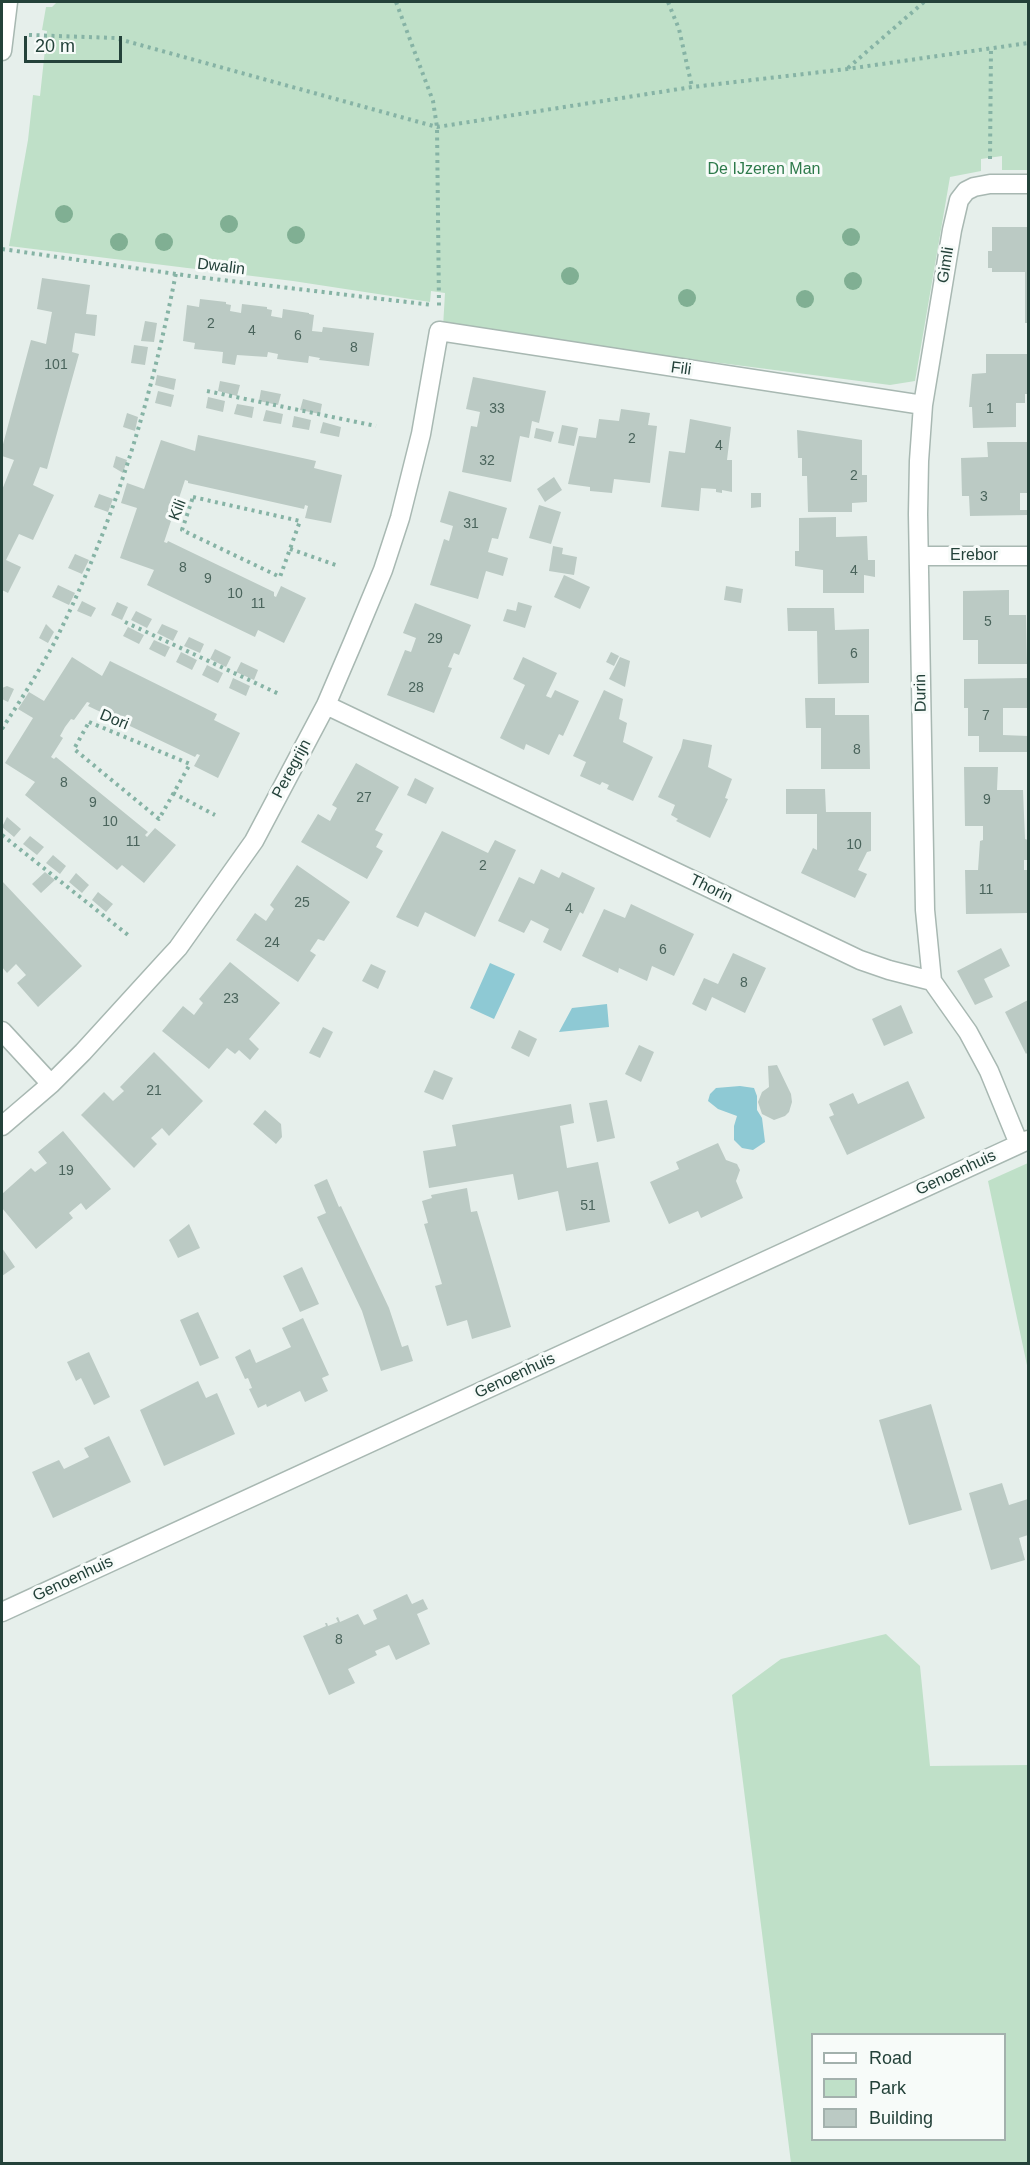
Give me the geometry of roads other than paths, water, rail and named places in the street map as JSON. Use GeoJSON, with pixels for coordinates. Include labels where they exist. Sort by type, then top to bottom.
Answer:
{"type":"FeatureCollection","features":[{"type":"Feature","properties":{"kind":"street"},"geometry":{"type":"LineString","coordinates":[[3,43],[8,2]]}},
{"type":"Feature","properties":{"kind":"street","name":"Gimli"},"geometry":{"type":"LineString","coordinates":[[923,405],[959,200],[966,190],[990,184],[1029,184]]}},
{"type":"Feature","properties":{"kind":"street","name":"Fili"},"geometry":{"type":"LineString","coordinates":[[439,331],[923,405]]}},
{"type":"Feature","properties":{"kind":"street","name":"Peregrijn"},"geometry":{"type":"LineString","coordinates":[[2,1126],[51,1084],[83,1052],[178,948],[254,841],[326,705],[379,581],[400,518],[421,434],[439,331]]}},
{"type":"Feature","properties":{"kind":"street","name":"Durin"},"geometry":{"type":"LineString","coordinates":[[923,405],[918,461],[919,556],[925,910],[932,981]]}},
{"type":"Feature","properties":{"kind":"street","name":"Erebor"},"geometry":{"type":"LineString","coordinates":[[919,556],[1029,556]]}},
{"type":"Feature","properties":{"kind":"street","name":"Thorin"},"geometry":{"type":"LineString","coordinates":[[326,705],[860,960],[932,981]]}},
{"type":"Feature","properties":{"kind":"street"},"geometry":{"type":"LineString","coordinates":[[932,981],[968,1032],[1024,1142]]}},
{"type":"Feature","properties":{"kind":"street"},"geometry":{"type":"LineString","coordinates":[[2,1031],[51,1084]]}},
{"type":"Feature","properties":{"kind":"street","name":"Genoenhuis"},"geometry":{"type":"LineString","coordinates":[[2,1612],[1024,1142]]}},
{"type":"Feature","properties":{"kind":"water"},"geometry":{"type":"Polygon","coordinates":[[[490,963],[515,974],[494,1019],[470,1008],[490,963]]]}},
{"type":"Feature","properties":{"kind":"water"},"geometry":{"type":"Polygon","coordinates":[[[607,1004],[609,1027],[559,1032],[572,1008],[607,1004]]]}},
{"type":"Feature","properties":{"kind":"water"},"geometry":{"type":"Polygon","coordinates":[[[740,1086],[754,1088],[757,1096],[757,1110],[762,1118],[765,1142],[753,1150],[742,1148],[734,1140],[737,1116],[718,1109],[708,1101],[710,1094],[716,1088],[740,1086]]]}},
{"type":"Feature","properties":{"kind":"park label","name":"De IJzeren Man"},"geometry":{"type":"Point","coordinates":[764,170]}}]}
